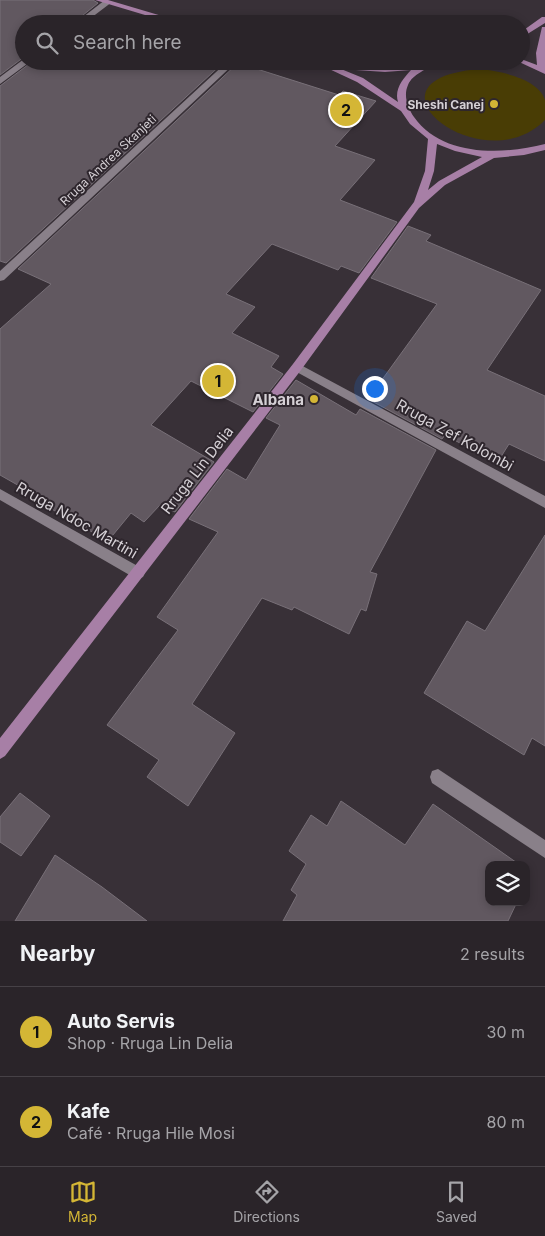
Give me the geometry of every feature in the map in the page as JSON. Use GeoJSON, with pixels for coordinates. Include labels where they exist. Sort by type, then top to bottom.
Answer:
{"type":"FeatureCollection","features":[{"type":"Feature","properties":{"kind":"main road"},"geometry":{"type":"LineString","coordinates":[[104,1],[153,15]]}},
{"type":"Feature","properties":{"kind":"main road"},"geometry":{"type":"LineString","coordinates":[[530,30],[545,19]]}},
{"type":"Feature","properties":{"kind":"main road"},"geometry":{"type":"LineString","coordinates":[[544,70],[540,53],[545,29]]}},
{"type":"Feature","properties":{"kind":"main road"},"geometry":{"type":"LineString","coordinates":[[530,65],[544,70]]}},
{"type":"Feature","properties":{"kind":"main road"},"geometry":{"type":"LineString","coordinates":[[338,70],[380,92],[402,109],[414,125],[433,139],[458,149],[492,155],[525,154],[545,147]]}},
{"type":"Feature","properties":{"kind":"main road"},"geometry":{"type":"LineString","coordinates":[[402,109],[400,93],[407,79],[416,70]]}},
{"type":"Feature","properties":{"kind":"main road","name":"Rruga Lin Delia"},"geometry":{"type":"LineString","coordinates":[[0,751],[297,367],[416,206],[429,178],[433,139]]}},
{"type":"Feature","properties":{"kind":"main road","name":"Rruga Lin Delia"},"geometry":{"type":"LineString","coordinates":[[416,206],[442,183],[492,155]]}},
{"type":"Feature","properties":{"kind":"street"},"geometry":{"type":"LineString","coordinates":[[88,15],[104,1]]}},
{"type":"Feature","properties":{"kind":"street"},"geometry":{"type":"LineString","coordinates":[[0,80],[15,69]]}},
{"type":"Feature","properties":{"kind":"street","name":"Rruga Andrea Skanjeti"},"geometry":{"type":"LineString","coordinates":[[0,277],[223,70]]}},
{"type":"Feature","properties":{"kind":"street","name":"Rruga Zef Kolombi"},"geometry":{"type":"LineString","coordinates":[[297,367],[545,502]]}},
{"type":"Feature","properties":{"kind":"street","name":"Rruga Ndoc Martini"},"geometry":{"type":"LineString","coordinates":[[0,494],[138,573]]}},
{"type":"Feature","properties":{"kind":"street"},"geometry":{"type":"LineString","coordinates":[[438,777],[545,850]]}},
{"type":"Feature","properties":{"kind":"shaded area"},"geometry":{"type":"Polygon","coordinates":[[[475,70],[486,70],[517,77],[535,86],[541,92],[545,100],[545,120],[519,137],[490,140],[462,135],[440,122],[427,106],[426,90],[443,77],[475,70]]]}},
{"type":"Feature","properties":{"kind":"building"},"geometry":{"type":"Polygon","coordinates":[[[0,0],[93,0],[98,3],[83,15],[15,15],[15,64],[0,75],[0,0]]]}},
{"type":"Feature","properties":{"kind":"building"},"geometry":{"type":"Polygon","coordinates":[[[21,70],[215,70],[6,263],[0,261],[0,86],[21,70]]]}},
{"type":"Feature","properties":{"kind":"building"},"geometry":{"type":"Polygon","coordinates":[[[231,70],[260,70],[339,95],[343,91],[376,101],[335,146],[375,160],[340,200],[397,222],[359,273],[341,266],[338,270],[272,244],[226,294],[255,307],[232,333],[279,356],[271,367],[283,374],[253,412],[191,381],[151,425],[214,462],[175,512],[160,505],[144,522],[131,513],[108,541],[41,503],[44,500],[0,475],[0,329],[51,284],[18,269],[231,70]]]}},
{"type":"Feature","properties":{"kind":"building"},"geometry":{"type":"Polygon","coordinates":[[[408,226],[431,235],[426,241],[541,290],[487,370],[545,396],[545,461],[509,444],[497,463],[445,435],[442,439],[368,399],[437,304],[371,278],[408,226]]]}},
{"type":"Feature","properties":{"kind":"building"},"geometry":{"type":"Polygon","coordinates":[[[296,380],[356,415],[360,409],[436,450],[370,572],[377,574],[366,611],[361,609],[349,634],[294,607],[292,610],[262,598],[192,704],[235,733],[188,806],[147,777],[159,760],[107,725],[178,630],[157,617],[218,532],[189,519],[227,469],[246,480],[280,425],[266,418],[296,380]]]}},
{"type":"Feature","properties":{"kind":"building"},"geometry":{"type":"Polygon","coordinates":[[[545,535],[545,746],[532,738],[524,755],[424,693],[467,621],[485,631],[545,535]]]}},
{"type":"Feature","properties":{"kind":"building"},"geometry":{"type":"Polygon","coordinates":[[[20,793],[50,816],[21,856],[0,842],[0,817],[20,793]]]}},
{"type":"Feature","properties":{"kind":"building"},"geometry":{"type":"Polygon","coordinates":[[[341,801],[405,845],[433,804],[514,861],[485,861],[485,906],[515,906],[508,921],[283,921],[297,895],[291,890],[306,864],[289,851],[311,815],[327,826],[341,801]]]}},
{"type":"Feature","properties":{"kind":"building"},"geometry":{"type":"Polygon","coordinates":[[[55,855],[102,887],[147,921],[15,921],[55,855]]]}},
{"type":"Feature","properties":{"kind":"place","name":"Sheshi Canej"},"geometry":{"type":"Point","coordinates":[494,104]}},
{"type":"Feature","properties":{"kind":"place","name":"Kafe"},"geometry":{"type":"Point","coordinates":[346,110]}},
{"type":"Feature","properties":{"kind":"place","name":"Auto Servis"},"geometry":{"type":"Point","coordinates":[218,381]}},
{"type":"Feature","properties":{"kind":"place","name":"Albana"},"geometry":{"type":"Point","coordinates":[314,399]}}]}
